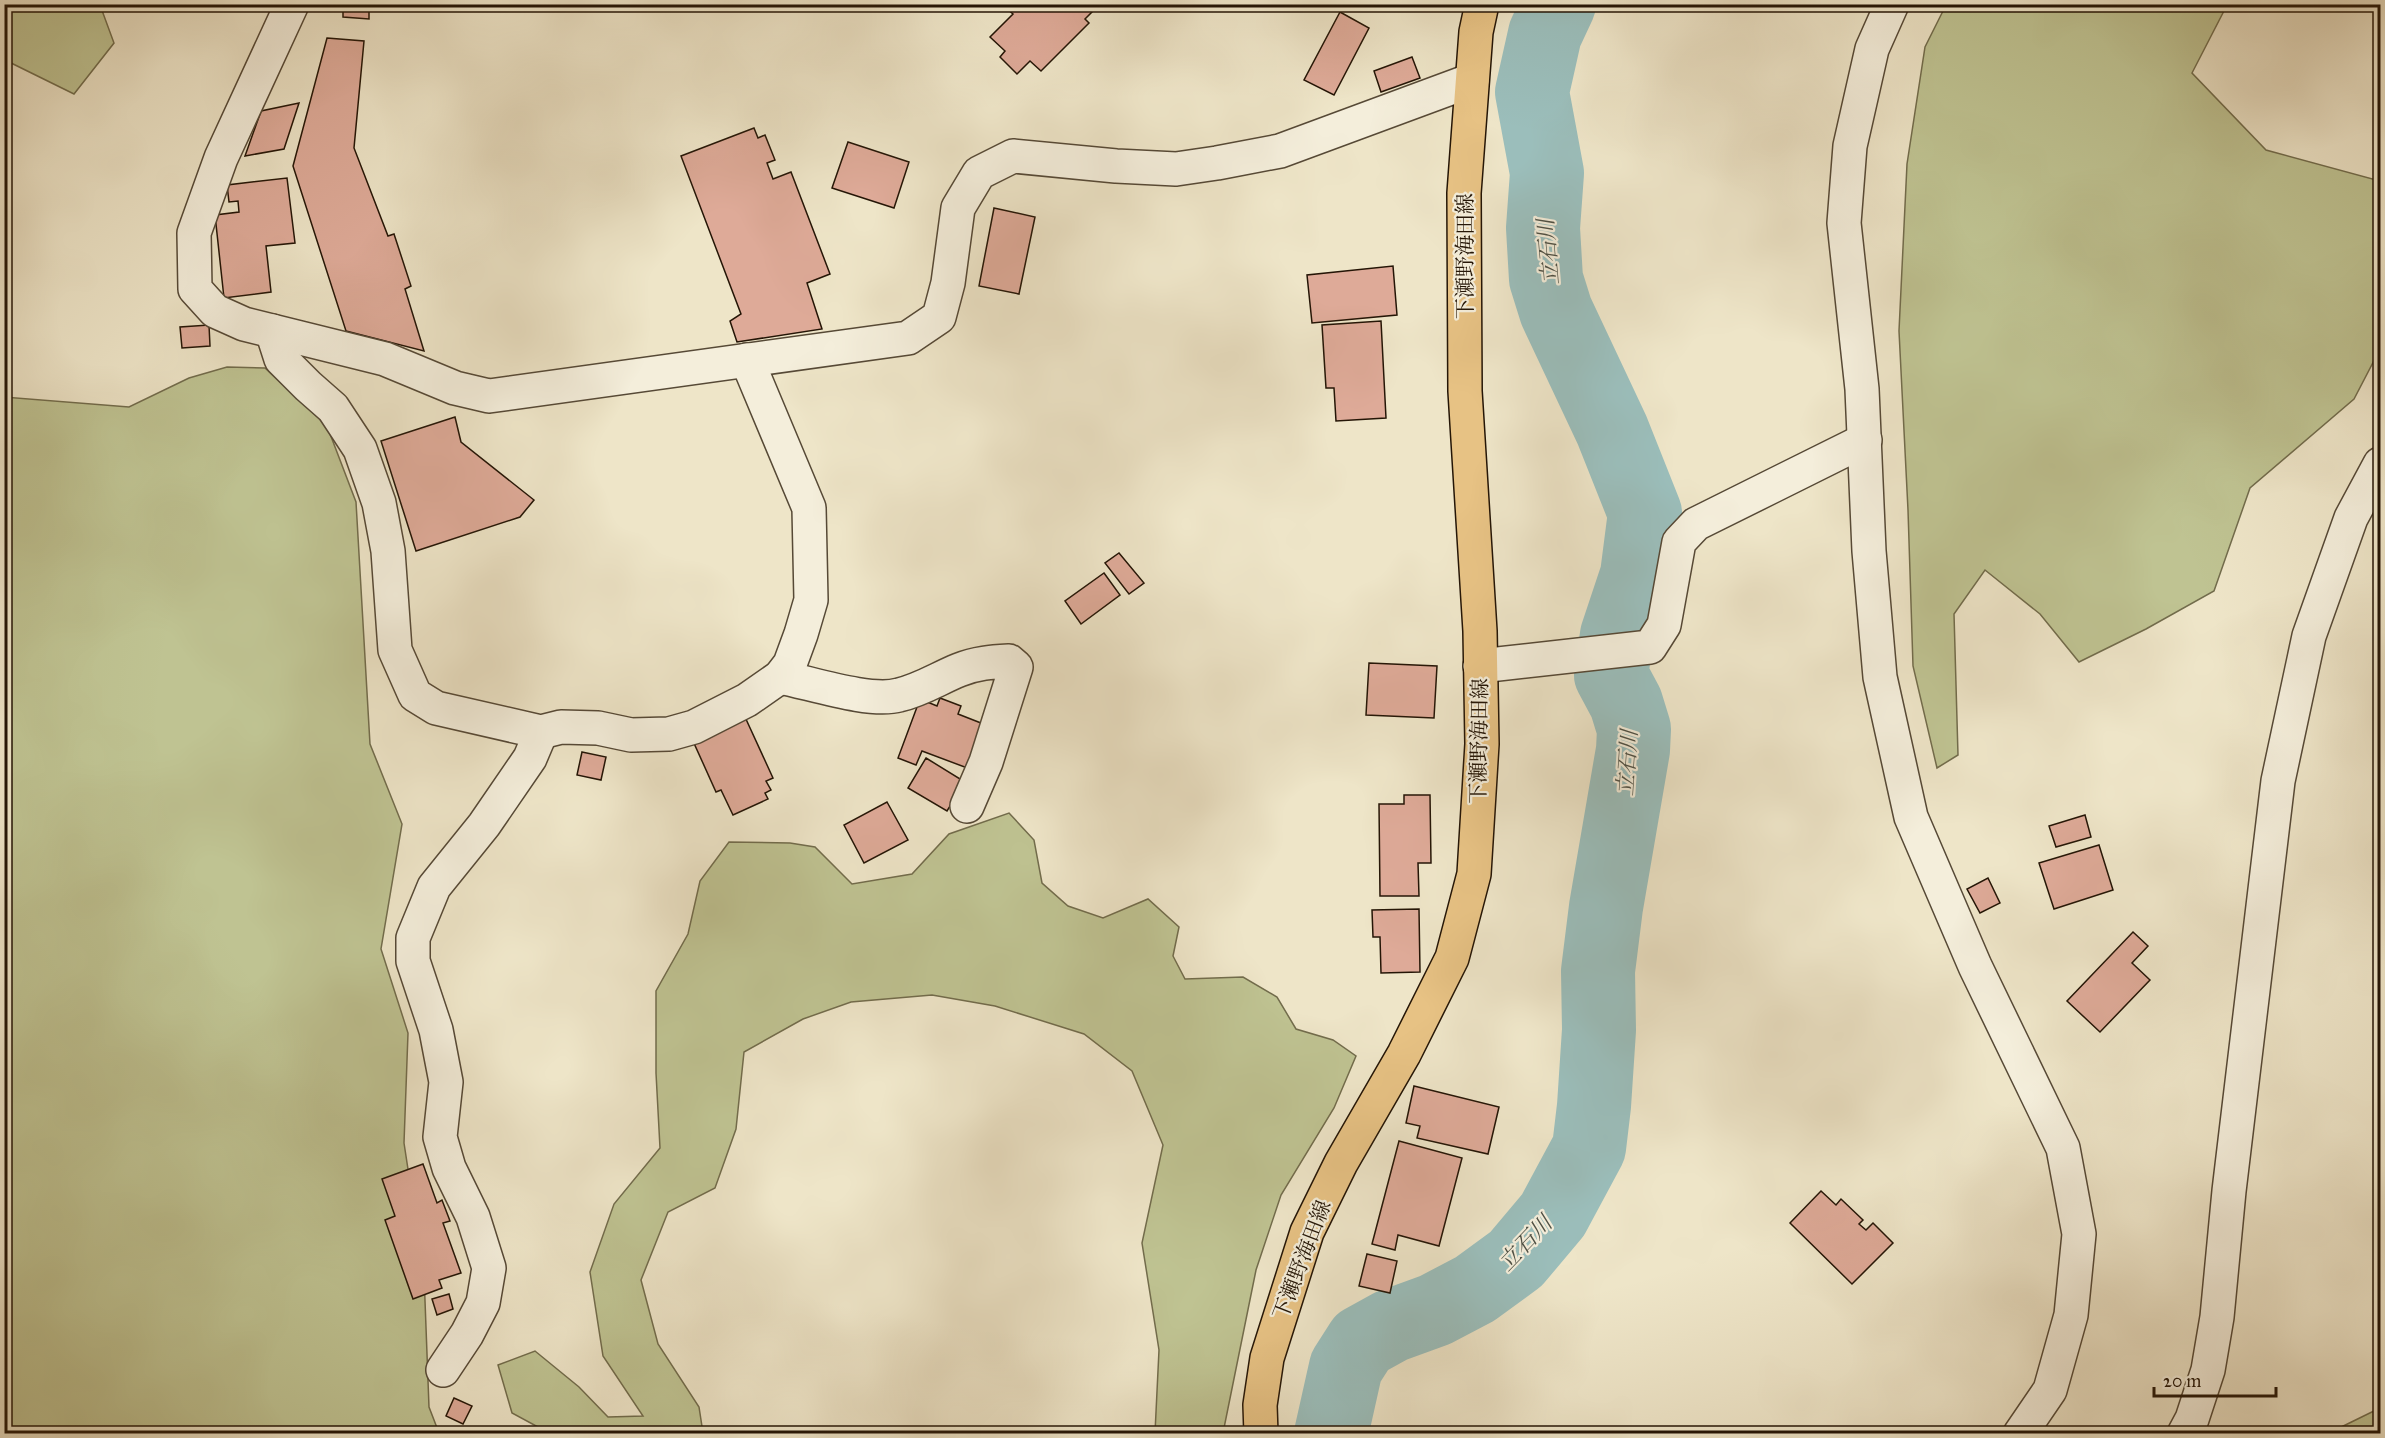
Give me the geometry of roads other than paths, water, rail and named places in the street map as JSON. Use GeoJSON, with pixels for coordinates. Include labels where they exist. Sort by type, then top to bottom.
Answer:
{"type":"FeatureCollection","features":[{"type":"Feature","properties":{"kind":"main road","name":"下瀬野海田線"},"geometry":{"type":"LineString","coordinates":[[1261,1434],[1260,1406],[1267,1358],[1307,1232],[1341,1163],[1404,1054],[1452,958],[1474,874],[1482,744],[1465,391],[1464,193],[1476,32],[1482,4]]}},
{"type":"Feature","properties":{"kind":"street"},"geometry":{"type":"LineString","coordinates":[[292,4],[221,158],[194,232],[195,289],[215,311],[244,324],[385,359],[455,388],[489,396],[908,338],[939,317],[948,283],[958,208],[979,173],[1013,156],[1176,169],[1217,164],[1280,152],[1472,80]]}},
{"type":"Feature","properties":{"kind":"street"},"geometry":{"type":"LineString","coordinates":[[1892,4],[1872,49],[1852,136],[1844,223],[1862,389],[1869,551],[1880,677],[1911,817],[1975,966],[2063,1148],[2079,1234],[2071,1315],[2050,1390],[2020,1434]]}},
{"type":"Feature","properties":{"kind":"street"},"geometry":{"type":"LineString","coordinates":[[272,332],[281,359],[333,408],[360,449],[379,503],[388,551],[396,650],[415,695],[436,708],[541,732],[561,727],[598,728],[631,735],[669,734],[694,727],[747,700],[780,677],[789,664],[811,600],[809,508],[747,360]]}},
{"type":"Feature","properties":{"kind":"street"},"geometry":{"type":"LineString","coordinates":[[1480,666],[1650,647],[1664,625],[1679,542],[1696,524],[1865,440]]}},
{"type":"Feature","properties":{"kind":"street"},"geometry":{"type":"LineString","coordinates":[[2184,1434],[2192,1419],[2208,1370],[2217,1317],[2229,1191],[2278,781],[2309,636],[2351,518],[2380,464]]}},
{"type":"Feature","properties":{"kind":"street"},"geometry":{"type":"LineString","coordinates":[[780,677],[872,696],[897,696],[983,662],[1009,661],[1016,667],[986,762],[967,806]]}},
{"type":"Feature","properties":{"kind":"street"},"geometry":{"type":"LineString","coordinates":[[443,1370],[467,1334],[483,1303],[489,1268],[473,1217],[449,1168],[440,1137],[446,1082],[436,1030],[413,961],[413,938],[434,887],[484,825],[530,758],[541,732]]}},
{"type":"Feature","properties":{"kind":"waterway","name":"立石川"},"geometry":{"type":"LineString","coordinates":[[1331,1434],[1346,1367],[1362,1342],[1391,1326],[1435,1310],[1475,1289],[1516,1259],[1553,1215],[1589,1148],[1599,1030],[1598,971],[1606,907],[1633,750],[1634,729],[1626,703],[1611,675],[1617,635],[1637,575],[1645,513],[1612,430],[1556,311],[1546,279],[1543,228],[1547,173],[1532,92],[1545,34],[1559,4]]}}]}
